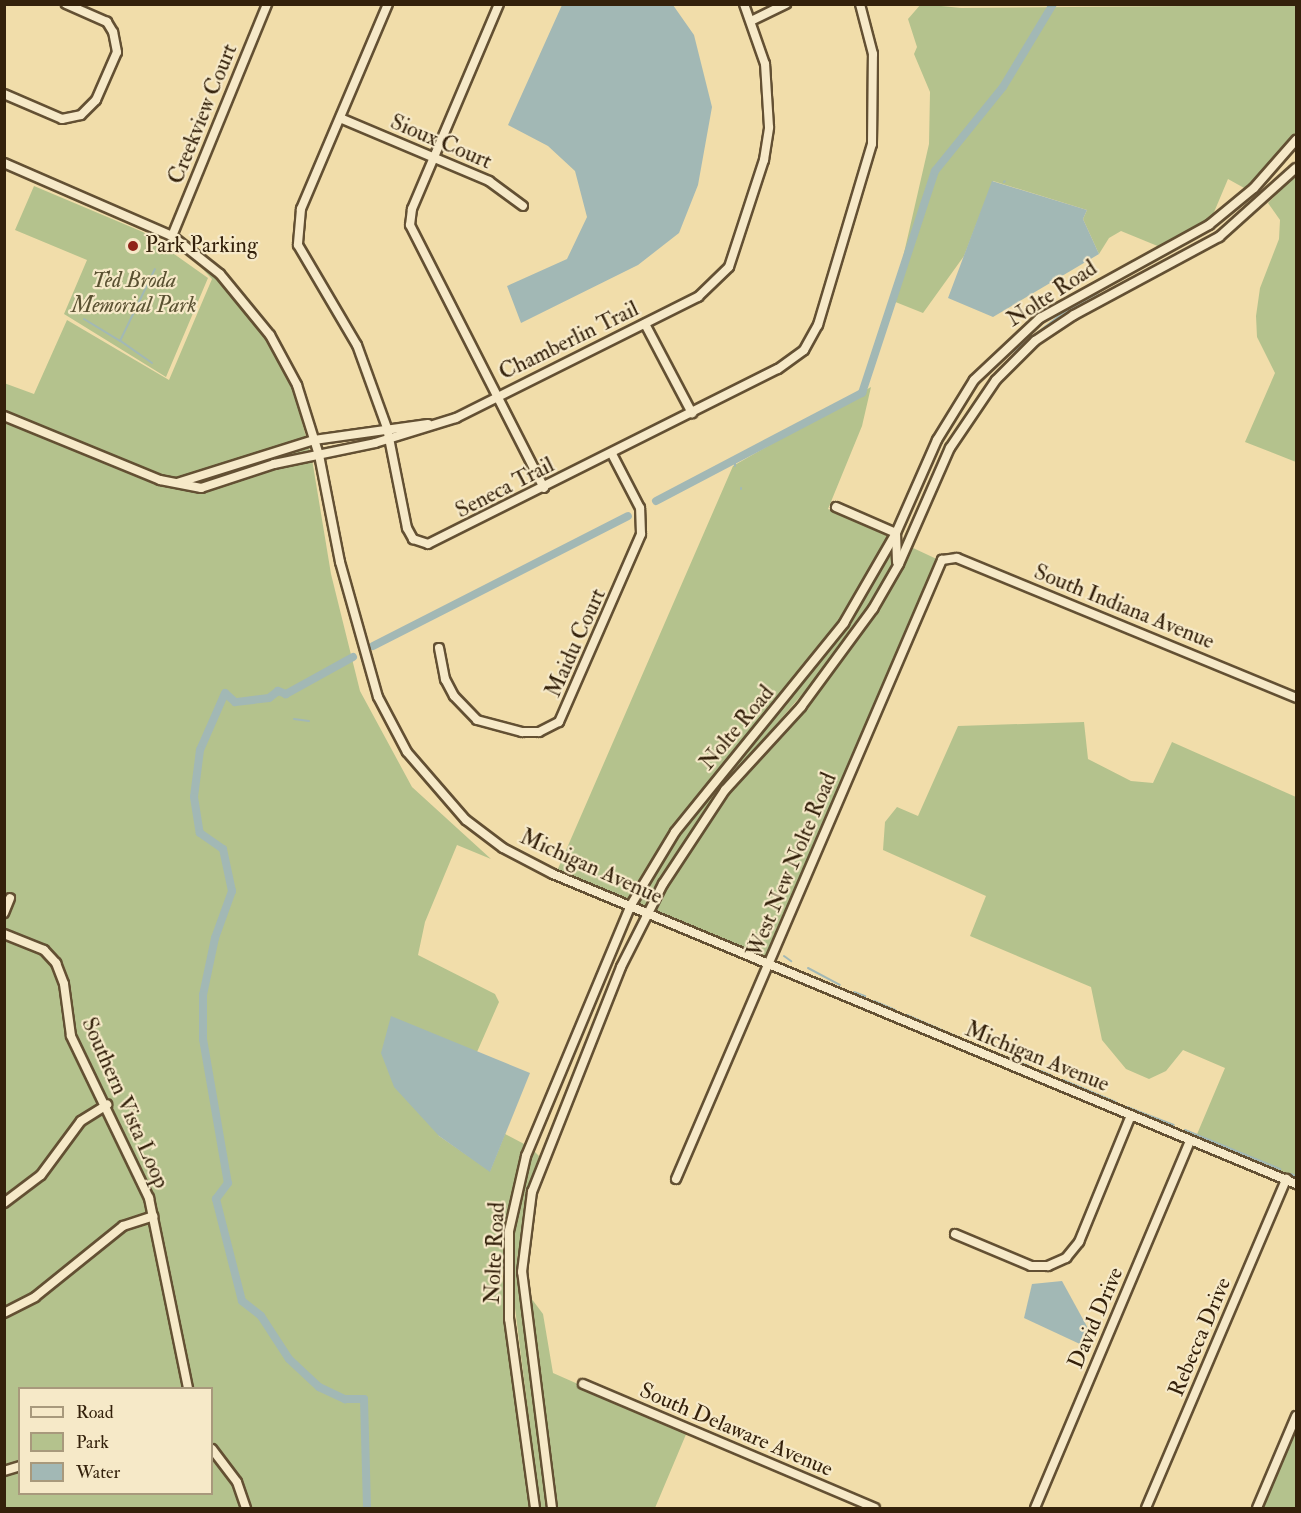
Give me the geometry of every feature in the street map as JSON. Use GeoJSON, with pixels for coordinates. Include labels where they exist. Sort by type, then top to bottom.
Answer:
{"type":"FeatureCollection","features":[{"type":"Feature","properties":{"kind":"street"},"geometry":{"type":"LineString","coordinates":[[4,94],[62,119],[81,115],[96,100],[117,52],[113,32],[107,22],[66,4]]}},
{"type":"Feature","properties":{"kind":"street","name":"Creekview Court"},"geometry":{"type":"LineString","coordinates":[[172,236],[267,4]]}},
{"type":"Feature","properties":{"kind":"street","name":"Seneca Trail"},"geometry":{"type":"LineString","coordinates":[[388,4],[301,210],[298,245],[357,345],[390,438],[407,528],[419,543],[440,542],[778,369],[804,350],[819,325],[872,144],[876,97],[873,54],[860,4]]}},
{"type":"Feature","properties":{"kind":"street","name":"Chamberlin Trail"},"geometry":{"type":"LineString","coordinates":[[499,4],[434,158],[410,225],[495,398],[698,297],[715,282],[737,245],[769,127],[765,64],[744,4]]}},
{"type":"Feature","properties":{"kind":"street"},"geometry":{"type":"LineString","coordinates":[[751,21],[786,4]]}},
{"type":"Feature","properties":{"kind":"street","name":"Sioux Court"},"geometry":{"type":"LineString","coordinates":[[340,118],[504,189],[523,206]]}},
{"type":"Feature","properties":{"kind":"street","name":"Nolte Road"},"geometry":{"type":"LineString","coordinates":[[535,1509],[509,1319],[509,1231],[526,1156],[631,905],[676,831],[844,623],[896,533],[954,407],[1004,347],[1080,294],[1209,225],[1254,188],[1296,140]]}},
{"type":"Feature","properties":{"kind":"street","name":"Michigan Avenue"},"geometry":{"type":"LineString","coordinates":[[4,163],[172,236],[220,274],[270,334],[297,385],[319,455],[369,673],[407,752],[466,820],[503,848],[631,905],[769,965],[1296,1184]]}},
{"type":"Feature","properties":{"kind":"street","name":"Nolte Road"},"geometry":{"type":"LineString","coordinates":[[552,1509],[525,1306],[525,1236],[541,1161],[648,912],[685,847],[725,790],[841,656],[897,568],[950,448],[996,380],[1035,341],[1074,315],[1219,237],[1296,168]]}},
{"type":"Feature","properties":{"kind":"street"},"geometry":{"type":"LineString","coordinates":[[645,324],[692,413]]}},
{"type":"Feature","properties":{"kind":"street"},"geometry":{"type":"LineString","coordinates":[[4,416],[177,483],[201,488],[274,464],[390,438],[495,398],[544,488]]}},
{"type":"Feature","properties":{"kind":"street"},"geometry":{"type":"LineString","coordinates":[[177,483],[314,440],[387,428],[430,424]]}},
{"type":"Feature","properties":{"kind":"street","name":"Maidu Court"},"geometry":{"type":"LineString","coordinates":[[439,648],[445,679],[454,696],[477,720],[522,732],[538,732],[559,722],[641,534],[640,508],[612,454]]}},
{"type":"Feature","properties":{"kind":"street"},"geometry":{"type":"LineString","coordinates":[[836,507],[896,533],[897,568]]}},
{"type":"Feature","properties":{"kind":"street","name":"South Indiana Avenue"},"geometry":{"type":"LineString","coordinates":[[939,565],[948,557],[957,558],[1296,698]]}},
{"type":"Feature","properties":{"kind":"street","name":"West New Nolte Road"},"geometry":{"type":"LineString","coordinates":[[676,1179],[939,565]]}},
{"type":"Feature","properties":{"kind":"street"},"geometry":{"type":"LineString","coordinates":[[4,913],[10,898]]}},
{"type":"Feature","properties":{"kind":"street","name":"Southern Vista Loop"},"geometry":{"type":"LineString","coordinates":[[4,934],[44,950],[56,963],[64,984],[71,1036],[138,1167],[153,1216],[188,1387]]}},
{"type":"Feature","properties":{"kind":"street"},"geometry":{"type":"LineString","coordinates":[[4,1203],[42,1175],[81,1121],[107,1105]]}},
{"type":"Feature","properties":{"kind":"street"},"geometry":{"type":"LineString","coordinates":[[955,1234],[1031,1266],[1048,1266],[1066,1258],[1078,1242],[1131,1115]]}},
{"type":"Feature","properties":{"kind":"street","name":"David Drive"},"geometry":{"type":"LineString","coordinates":[[1035,1509],[1191,1141]]}},
{"type":"Feature","properties":{"kind":"street","name":"Rebecca Drive"},"geometry":{"type":"LineString","coordinates":[[1146,1509],[1286,1179]]}},
{"type":"Feature","properties":{"kind":"street"},"geometry":{"type":"LineString","coordinates":[[4,1314],[35,1297],[123,1226],[153,1216]]}},
{"type":"Feature","properties":{"kind":"street","name":"South Delaware Avenue"},"geometry":{"type":"LineString","coordinates":[[584,1384],[875,1509]]}},
{"type":"Feature","properties":{"kind":"street"},"geometry":{"type":"LineString","coordinates":[[1257,1509],[1296,1416]]}},
{"type":"Feature","properties":{"kind":"street"},"geometry":{"type":"LineString","coordinates":[[213,1450],[237,1482],[246,1509]]}},
{"type":"Feature","properties":{"kind":"green space"},"geometry":{"type":"Polygon","coordinates":[[[921,4],[961,8],[1296,5],[1296,133],[1251,186],[1246,189],[1228,179],[1212,217],[1160,247],[1121,231],[1109,238],[1099,254],[1083,219],[1087,210],[993,181],[964,256],[923,313],[893,301],[929,144],[930,92],[914,54],[917,47],[908,19],[921,4]]]}},
{"type":"Feature","properties":{"kind":"green space"},"geometry":{"type":"Polygon","coordinates":[[[1296,174],[1296,462],[1245,442],[1275,373],[1257,337],[1256,316],[1260,288],[1279,239],[1280,220],[1268,203],[1296,174]]]}},
{"type":"Feature","properties":{"kind":"green space","name":"Ted Broda Memorial Park"},"geometry":{"type":"Polygon","coordinates":[[[34,186],[143,232],[208,278],[166,377],[64,314],[87,260],[15,230],[34,186]]]}},
{"type":"Feature","properties":{"kind":"green space"},"geometry":{"type":"Polygon","coordinates":[[[197,263],[225,285],[256,321],[293,389],[312,459],[331,574],[360,691],[412,787],[491,859],[457,845],[425,922],[418,955],[495,994],[499,1002],[477,1052],[391,1017],[439,1136],[490,1171],[505,1134],[526,1145],[513,1186],[502,1276],[531,1508],[5,1508],[4,383],[34,394],[67,320],[169,380],[212,279],[197,263]]]}},
{"type":"Feature","properties":{"kind":"green space"},"geometry":{"type":"Polygon","coordinates":[[[871,387],[862,426],[828,509],[889,537],[841,621],[673,827],[629,900],[557,871],[733,466],[871,387]]]}},
{"type":"Feature","properties":{"kind":"green space"},"geometry":{"type":"Polygon","coordinates":[[[894,546],[893,566],[837,654],[721,788],[645,907],[637,903],[679,834],[848,625],[894,546]]]}},
{"type":"Feature","properties":{"kind":"green space"},"geometry":{"type":"Polygon","coordinates":[[[911,547],[943,562],[767,960],[653,911],[728,793],[845,658],[901,572],[911,547]]]}},
{"type":"Feature","properties":{"kind":"green space"},"geometry":{"type":"Polygon","coordinates":[[[1084,722],[1088,759],[1131,781],[1153,783],[1172,742],[1296,797],[1296,1179],[1195,1139],[1225,1068],[1183,1050],[1166,1071],[1149,1079],[1126,1069],[1102,1040],[1091,987],[970,936],[986,896],[883,850],[885,822],[897,807],[918,816],[958,726],[1084,722]]]}},
{"type":"Feature","properties":{"kind":"green space"},"geometry":{"type":"Polygon","coordinates":[[[533,1150],[539,1156],[517,1258],[548,1508],[540,1508],[511,1276],[513,1231],[533,1150]]]}},
{"type":"Feature","properties":{"kind":"green space"},"geometry":{"type":"Polygon","coordinates":[[[528,1294],[543,1314],[553,1373],[687,1432],[655,1508],[556,1508],[528,1294]]]}},
{"type":"Feature","properties":{"kind":"green space"},"geometry":{"type":"Polygon","coordinates":[[[1296,1426],[1296,1508],[1261,1508],[1296,1426]]]}},
{"type":"Feature","properties":{"kind":"water"},"geometry":{"type":"Polygon","coordinates":[[[562,5],[673,5],[694,35],[712,107],[698,185],[679,233],[638,265],[521,323],[507,286],[567,259],[587,217],[575,171],[548,146],[508,125],[562,5]]]}},
{"type":"Feature","properties":{"kind":"water"},"geometry":{"type":"Polygon","coordinates":[[[992,181],[1087,210],[1083,219],[1099,254],[993,317],[948,298],[992,181]]]}},
{"type":"Feature","properties":{"kind":"water"},"geometry":{"type":"Polygon","coordinates":[[[391,1016],[530,1073],[490,1172],[439,1136],[394,1087],[381,1053],[391,1016]]]}},
{"type":"Feature","properties":{"kind":"water"},"geometry":{"type":"Polygon","coordinates":[[[1062,1281],[1090,1332],[1082,1345],[1024,1318],[1032,1284],[1062,1281]]]}},
{"type":"Feature","properties":{"kind":"waterway"},"geometry":{"type":"LineString","coordinates":[[656,501],[862,393],[935,171],[1003,87],[1053,4]]}},
{"type":"Feature","properties":{"kind":"waterway"},"geometry":{"type":"LineString","coordinates":[[152,363],[120,341],[155,269]]}},
{"type":"Feature","properties":{"kind":"waterway"},"geometry":{"type":"LineString","coordinates":[[1011,353],[1063,313],[1098,293]]}},
{"type":"Feature","properties":{"kind":"waterway"},"geometry":{"type":"LineString","coordinates":[[84,319],[120,341]]}},
{"type":"Feature","properties":{"kind":"waterway"},"geometry":{"type":"LineString","coordinates":[[373,646],[628,516]]}},
{"type":"Feature","properties":{"kind":"waterway"},"geometry":{"type":"LineString","coordinates":[[353,657],[286,694],[278,691],[269,698],[235,702],[225,693],[200,750],[194,797],[200,833],[223,849],[232,891],[215,938],[203,995],[203,1039],[228,1183],[216,1199],[242,1301],[261,1316],[289,1359],[319,1387],[345,1399],[364,1399],[367,1508]]}},
{"type":"Feature","properties":{"kind":"waterway"},"geometry":{"type":"LineString","coordinates":[[294,719],[309,721]]}},
{"type":"Feature","properties":{"kind":"waterway"},"geometry":{"type":"LineString","coordinates":[[784,956],[791,961]]}},
{"type":"Feature","properties":{"kind":"waterway"},"geometry":{"type":"LineString","coordinates":[[808,968],[840,985]]}},
{"type":"Feature","properties":{"kind":"waterway"},"geometry":{"type":"LineString","coordinates":[[854,992],[865,996]]}},
{"type":"Feature","properties":{"kind":"waterway"},"geometry":{"type":"LineString","coordinates":[[874,1001],[895,1010]]}},
{"type":"Feature","properties":{"kind":"waterway"},"geometry":{"type":"LineString","coordinates":[[907,1015],[958,1037]]}},
{"type":"Feature","properties":{"kind":"waterway"},"geometry":{"type":"LineString","coordinates":[[973,1044],[1029,1066]]}},
{"type":"Feature","properties":{"kind":"waterway"},"geometry":{"type":"LineString","coordinates":[[1041,1071],[1051,1075]]}},
{"type":"Feature","properties":{"kind":"waterway"},"geometry":{"type":"LineString","coordinates":[[1063,1080],[1116,1102]]}},
{"type":"Feature","properties":{"kind":"waterway"},"geometry":{"type":"LineString","coordinates":[[1127,1107],[1174,1125]]}},
{"type":"Feature","properties":{"kind":"waterway"},"geometry":{"type":"LineString","coordinates":[[1185,1130],[1280,1169]]}},
{"type":"Feature","properties":{"kind":"waterway"},"geometry":{"type":"LineString","coordinates":[[1291,1174],[1296,1176]]}},
{"type":"Feature","properties":{"kind":"place","name":"Park Parking"},"geometry":{"type":"Point","coordinates":[133,246]}}]}
